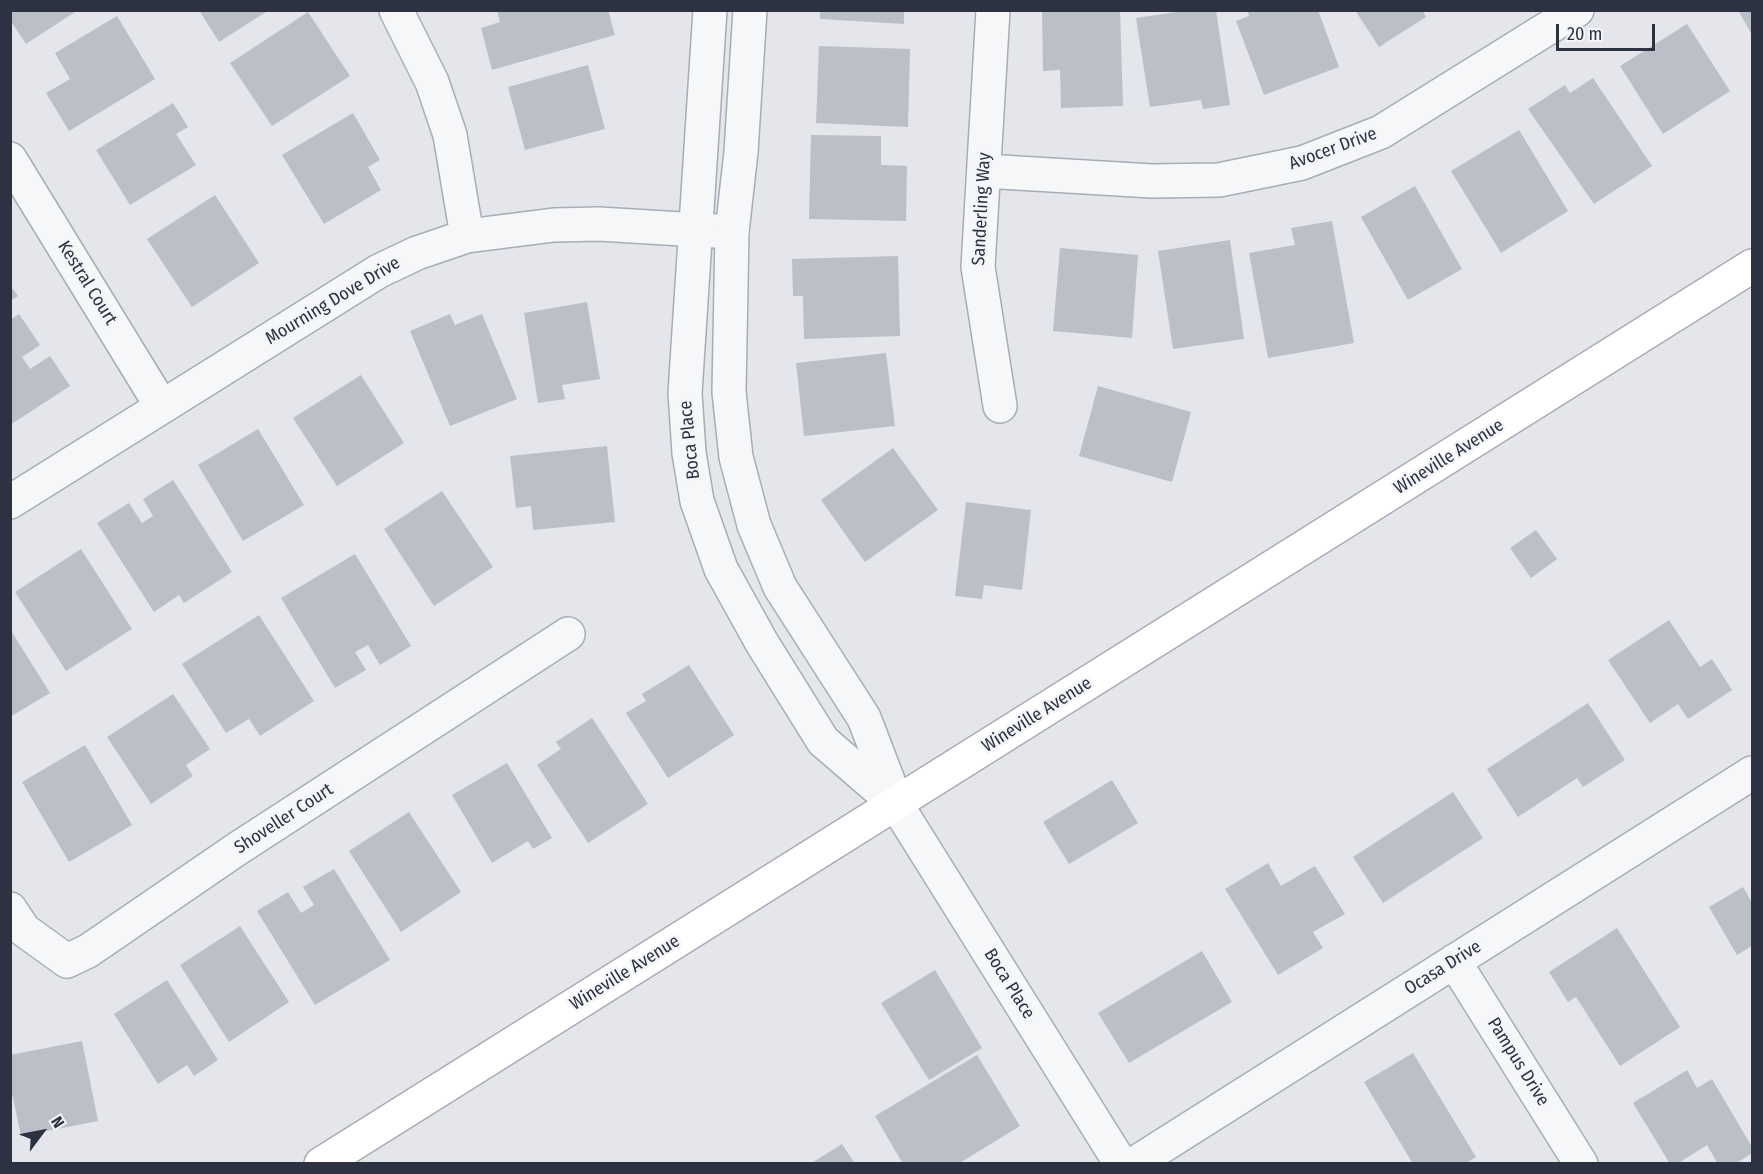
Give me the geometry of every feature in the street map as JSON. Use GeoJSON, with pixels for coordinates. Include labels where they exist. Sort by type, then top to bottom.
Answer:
{"type":"FeatureCollection","features":[{"type":"Feature","properties":{"kind":"main road","name":"Wineville Avenue"},"geometry":{"type":"LineString","coordinates":[[321,1164],[1752,266]]}},
{"type":"Feature","properties":{"kind":"street"},"geometry":{"type":"LineString","coordinates":[[396,10],[432,82],[450,135],[467,236]]}},
{"type":"Feature","properties":{"kind":"street","name":"Boca Place"},"geometry":{"type":"LineString","coordinates":[[710,10],[685,393],[689,453],[697,501],[721,569],[762,644],[823,741],[896,804]]}},
{"type":"Feature","properties":{"kind":"street","name":"Boca Place"},"geometry":{"type":"LineString","coordinates":[[750,10],[741,152],[732,232],[729,392],[736,457],[754,525],[780,587],[864,718],[896,804],[1121,1164]]}},
{"type":"Feature","properties":{"kind":"street","name":"Sanderling Way"},"geometry":{"type":"LineString","coordinates":[[993,10],[978,267],[1000,406]]}},
{"type":"Feature","properties":{"kind":"street","name":"Avocer Drive"},"geometry":{"type":"LineString","coordinates":[[984,171],[1152,180],[1219,180],[1302,163],[1381,132],[1577,10]]}},
{"type":"Feature","properties":{"kind":"street","name":"Kestral Court"},"geometry":{"type":"LineString","coordinates":[[10,159],[162,407]]}},
{"type":"Feature","properties":{"kind":"street","name":"Mourning Dove Drive"},"geometry":{"type":"LineString","coordinates":[[10,502],[379,270],[417,253],[467,236],[554,225],[599,224],[732,232]]}},
{"type":"Feature","properties":{"kind":"street","name":"Shoveller Court"},"geometry":{"type":"LineString","coordinates":[[10,909],[24,930],[66,961],[74,958],[568,634]]}},
{"type":"Feature","properties":{"kind":"street","name":"Ocasa Drive"},"geometry":{"type":"LineString","coordinates":[[1134,1164],[1752,773]]}},
{"type":"Feature","properties":{"kind":"street","name":"Pampus Drive"},"geometry":{"type":"LineString","coordinates":[[1454,961],[1581,1164]]}},
{"type":"Feature","properties":{"kind":"building"},"geometry":{"type":"Polygon","coordinates":[[[10,10],[78,10],[26,44],[10,20],[10,10]]]}},
{"type":"Feature","properties":{"kind":"building"},"geometry":{"type":"Polygon","coordinates":[[[199,10],[269,10],[219,42],[199,10]]]}},
{"type":"Feature","properties":{"kind":"building"},"geometry":{"type":"Polygon","coordinates":[[[497,10],[608,10],[615,35],[492,70],[481,28],[500,22],[497,10]]]}},
{"type":"Feature","properties":{"kind":"building"},"geometry":{"type":"Polygon","coordinates":[[[820,10],[904,10],[904,24],[820,19],[820,10]]]}},
{"type":"Feature","properties":{"kind":"building"},"geometry":{"type":"Polygon","coordinates":[[[1042,10],[1120,10],[1123,106],[1061,108],[1060,70],[1043,71],[1042,10]]]}},
{"type":"Feature","properties":{"kind":"building"},"geometry":{"type":"Polygon","coordinates":[[[1190,10],[1216,10],[1230,105],[1203,109],[1201,100],[1150,107],[1136,18],[1190,10]]]}},
{"type":"Feature","properties":{"kind":"building"},"geometry":{"type":"Polygon","coordinates":[[[1247,10],[1318,10],[1339,67],[1264,95],[1236,21],[1249,16],[1247,10]]]}},
{"type":"Feature","properties":{"kind":"building"},"geometry":{"type":"Polygon","coordinates":[[[1355,10],[1422,10],[1426,17],[1379,47],[1355,10]]]}},
{"type":"Feature","properties":{"kind":"building"},"geometry":{"type":"Polygon","coordinates":[[[1738,10],[1752,10],[1752,35],[1738,10]]]}},
{"type":"Feature","properties":{"kind":"building"},"geometry":{"type":"Polygon","coordinates":[[[308,12],[350,76],[272,126],[230,63],[308,12]]]}},
{"type":"Feature","properties":{"kind":"building"},"geometry":{"type":"Polygon","coordinates":[[[117,16],[155,79],[69,131],[46,93],[70,79],[55,53],[117,16]]]}},
{"type":"Feature","properties":{"kind":"building"},"geometry":{"type":"Polygon","coordinates":[[[1687,24],[1730,91],[1663,134],[1620,66],[1687,24]]]}},
{"type":"Feature","properties":{"kind":"building"},"geometry":{"type":"Polygon","coordinates":[[[819,46],[910,49],[908,127],[816,123],[819,46]]]}},
{"type":"Feature","properties":{"kind":"building"},"geometry":{"type":"Polygon","coordinates":[[[588,65],[605,129],[525,150],[508,87],[588,65]]]}},
{"type":"Feature","properties":{"kind":"building"},"geometry":{"type":"Polygon","coordinates":[[[1593,78],[1652,166],[1594,204],[1528,109],[1565,85],[1570,93],[1593,78]]]}},
{"type":"Feature","properties":{"kind":"building"},"geometry":{"type":"Polygon","coordinates":[[[173,103],[188,127],[176,134],[196,165],[130,205],[96,150],[173,103]]]}},
{"type":"Feature","properties":{"kind":"building"},"geometry":{"type":"Polygon","coordinates":[[[353,113],[380,160],[368,167],[381,190],[324,224],[282,155],[353,113]]]}},
{"type":"Feature","properties":{"kind":"building"},"geometry":{"type":"Polygon","coordinates":[[[1519,130],[1568,211],[1501,253],[1451,171],[1519,130]]]}},
{"type":"Feature","properties":{"kind":"building"},"geometry":{"type":"Polygon","coordinates":[[[811,135],[881,136],[881,165],[907,166],[906,221],[809,219],[811,135]]]}},
{"type":"Feature","properties":{"kind":"building"},"geometry":{"type":"Polygon","coordinates":[[[1415,186],[1462,269],[1408,300],[1361,217],[1415,186]]]}},
{"type":"Feature","properties":{"kind":"building"},"geometry":{"type":"Polygon","coordinates":[[[215,195],[259,263],[192,307],[147,239],[215,195]]]}},
{"type":"Feature","properties":{"kind":"building"},"geometry":{"type":"Polygon","coordinates":[[[1332,221],[1354,343],[1268,358],[1249,253],[1295,245],[1291,228],[1332,221]]]}},
{"type":"Feature","properties":{"kind":"building"},"geometry":{"type":"Polygon","coordinates":[[[1230,240],[1244,339],[1173,349],[1158,251],[1230,240]]]}},
{"type":"Feature","properties":{"kind":"building"},"geometry":{"type":"Polygon","coordinates":[[[1060,248],[1138,255],[1132,338],[1053,331],[1060,248]]]}},
{"type":"Feature","properties":{"kind":"building"},"geometry":{"type":"Polygon","coordinates":[[[898,256],[900,336],[804,339],[803,296],[793,296],[792,259],[898,256]]]}},
{"type":"Feature","properties":{"kind":"building"},"geometry":{"type":"Polygon","coordinates":[[[10,285],[18,296],[10,301],[10,285]]]}},
{"type":"Feature","properties":{"kind":"building"},"geometry":{"type":"Polygon","coordinates":[[[587,302],[600,379],[562,385],[565,399],[538,403],[524,313],[587,302]]]}},
{"type":"Feature","properties":{"kind":"building"},"geometry":{"type":"Polygon","coordinates":[[[19,314],[40,345],[22,357],[30,369],[50,356],[70,386],[10,425],[10,320],[19,314]]]}},
{"type":"Feature","properties":{"kind":"building"},"geometry":{"type":"Polygon","coordinates":[[[450,314],[455,325],[482,314],[517,399],[450,426],[410,331],[450,314]]]}},
{"type":"Feature","properties":{"kind":"building"},"geometry":{"type":"Polygon","coordinates":[[[886,353],[895,426],[804,436],[796,363],[886,353]]]}},
{"type":"Feature","properties":{"kind":"building"},"geometry":{"type":"Polygon","coordinates":[[[361,375],[404,443],[337,486],[293,418],[361,375]]]}},
{"type":"Feature","properties":{"kind":"building"},"geometry":{"type":"Polygon","coordinates":[[[1098,386],[1191,412],[1172,482],[1079,456],[1098,386]]]}},
{"type":"Feature","properties":{"kind":"building"},"geometry":{"type":"Polygon","coordinates":[[[258,429],[304,505],[243,541],[198,465],[258,429]]]}},
{"type":"Feature","properties":{"kind":"building"},"geometry":{"type":"Polygon","coordinates":[[[607,446],[615,522],[533,530],[531,506],[516,508],[510,456],[607,446]]]}},
{"type":"Feature","properties":{"kind":"building"},"geometry":{"type":"Polygon","coordinates":[[[893,448],[938,510],[865,562],[821,500],[893,448]]]}},
{"type":"Feature","properties":{"kind":"building"},"geometry":{"type":"Polygon","coordinates":[[[173,480],[232,572],[184,603],[179,595],[154,612],[97,523],[129,503],[142,523],[153,516],[143,499],[173,480]]]}},
{"type":"Feature","properties":{"kind":"building"},"geometry":{"type":"Polygon","coordinates":[[[442,491],[493,567],[434,606],[384,529],[442,491]]]}},
{"type":"Feature","properties":{"kind":"building"},"geometry":{"type":"Polygon","coordinates":[[[966,502],[1031,510],[1022,590],[984,585],[982,599],[955,596],[966,502]]]}},
{"type":"Feature","properties":{"kind":"building"},"geometry":{"type":"Polygon","coordinates":[[[1536,530],[1557,559],[1531,578],[1510,548],[1536,530]]]}},
{"type":"Feature","properties":{"kind":"building"},"geometry":{"type":"Polygon","coordinates":[[[81,549],[132,629],[66,671],[15,592],[81,549]]]}},
{"type":"Feature","properties":{"kind":"building"},"geometry":{"type":"Polygon","coordinates":[[[355,554],[411,646],[380,665],[368,645],[355,652],[366,670],[335,688],[281,598],[355,554]]]}},
{"type":"Feature","properties":{"kind":"building"},"geometry":{"type":"Polygon","coordinates":[[[259,615],[314,701],[260,736],[249,719],[226,733],[182,664],[259,615]]]}},
{"type":"Feature","properties":{"kind":"building"},"geometry":{"type":"Polygon","coordinates":[[[1669,620],[1700,667],[1712,659],[1732,690],[1688,719],[1678,704],[1650,723],[1608,660],[1669,620]]]}},
{"type":"Feature","properties":{"kind":"building"},"geometry":{"type":"Polygon","coordinates":[[[10,629],[50,693],[10,717],[10,629]]]}},
{"type":"Feature","properties":{"kind":"building"},"geometry":{"type":"Polygon","coordinates":[[[689,665],[734,735],[668,778],[626,713],[646,701],[642,694],[689,665]]]}},
{"type":"Feature","properties":{"kind":"building"},"geometry":{"type":"Polygon","coordinates":[[[173,694],[210,749],[186,765],[193,776],[151,804],[107,737],[173,694]]]}},
{"type":"Feature","properties":{"kind":"building"},"geometry":{"type":"Polygon","coordinates":[[[1588,703],[1625,760],[1583,787],[1577,778],[1518,817],[1487,769],[1588,703]]]}},
{"type":"Feature","properties":{"kind":"building"},"geometry":{"type":"Polygon","coordinates":[[[592,718],[648,804],[588,843],[537,765],[561,749],[556,742],[592,718]]]}},
{"type":"Feature","properties":{"kind":"building"},"geometry":{"type":"Polygon","coordinates":[[[85,745],[132,825],[69,862],[22,782],[85,745]]]}},
{"type":"Feature","properties":{"kind":"building"},"geometry":{"type":"Polygon","coordinates":[[[507,763],[552,838],[533,849],[528,841],[492,863],[452,795],[507,763]]]}},
{"type":"Feature","properties":{"kind":"building"},"geometry":{"type":"Polygon","coordinates":[[[1112,780],[1138,823],[1069,864],[1043,822],[1112,780]]]}},
{"type":"Feature","properties":{"kind":"building"},"geometry":{"type":"Polygon","coordinates":[[[1453,792],[1483,838],[1383,903],[1353,857],[1453,792]]]}},
{"type":"Feature","properties":{"kind":"building"},"geometry":{"type":"Polygon","coordinates":[[[409,812],[461,892],[401,932],[349,851],[409,812]]]}},
{"type":"Feature","properties":{"kind":"building"},"geometry":{"type":"Polygon","coordinates":[[[1268,863],[1281,886],[1315,866],[1345,914],[1313,932],[1323,948],[1278,975],[1225,889],[1268,863]]]}},
{"type":"Feature","properties":{"kind":"building"},"geometry":{"type":"Polygon","coordinates":[[[334,869],[390,960],[315,1005],[257,911],[288,892],[301,913],[314,905],[303,887],[334,869]]]}},
{"type":"Feature","properties":{"kind":"building"},"geometry":{"type":"Polygon","coordinates":[[[1743,887],[1752,903],[1752,946],[1737,955],[1709,907],[1743,887]]]}},
{"type":"Feature","properties":{"kind":"building"},"geometry":{"type":"Polygon","coordinates":[[[240,926],[289,1002],[229,1042],[180,965],[240,926]]]}},
{"type":"Feature","properties":{"kind":"building"},"geometry":{"type":"Polygon","coordinates":[[[1617,928],[1680,1027],[1620,1066],[1576,997],[1568,1002],[1549,972],[1617,928]]]}},
{"type":"Feature","properties":{"kind":"building"},"geometry":{"type":"Polygon","coordinates":[[[1202,951],[1232,1002],[1129,1063],[1098,1013],[1202,951]]]}},
{"type":"Feature","properties":{"kind":"building"},"geometry":{"type":"Polygon","coordinates":[[[935,970],[982,1048],[929,1080],[881,1003],[935,970]]]}},
{"type":"Feature","properties":{"kind":"building"},"geometry":{"type":"Polygon","coordinates":[[[167,980],[218,1060],[194,1076],[187,1065],[158,1084],[114,1014],[167,980]]]}},
{"type":"Feature","properties":{"kind":"building"},"geometry":{"type":"Polygon","coordinates":[[[82,1041],[98,1121],[21,1136],[10,1084],[10,1055],[82,1041]]]}},
{"type":"Feature","properties":{"kind":"building"},"geometry":{"type":"Polygon","coordinates":[[[1413,1053],[1476,1157],[1465,1164],[1413,1164],[1364,1082],[1413,1053]]]}},
{"type":"Feature","properties":{"kind":"building"},"geometry":{"type":"Polygon","coordinates":[[[977,1055],[1020,1126],[958,1164],[903,1164],[875,1116],[977,1055]]]}},
{"type":"Feature","properties":{"kind":"building"},"geometry":{"type":"Polygon","coordinates":[[[1687,1070],[1697,1088],[1712,1079],[1752,1147],[1752,1153],[1735,1164],[1718,1164],[1707,1145],[1677,1164],[1670,1164],[1633,1103],[1687,1070]]]}},
{"type":"Feature","properties":{"kind":"building"},"geometry":{"type":"Polygon","coordinates":[[[842,1144],[855,1164],[810,1164],[842,1144]]]}}]}
